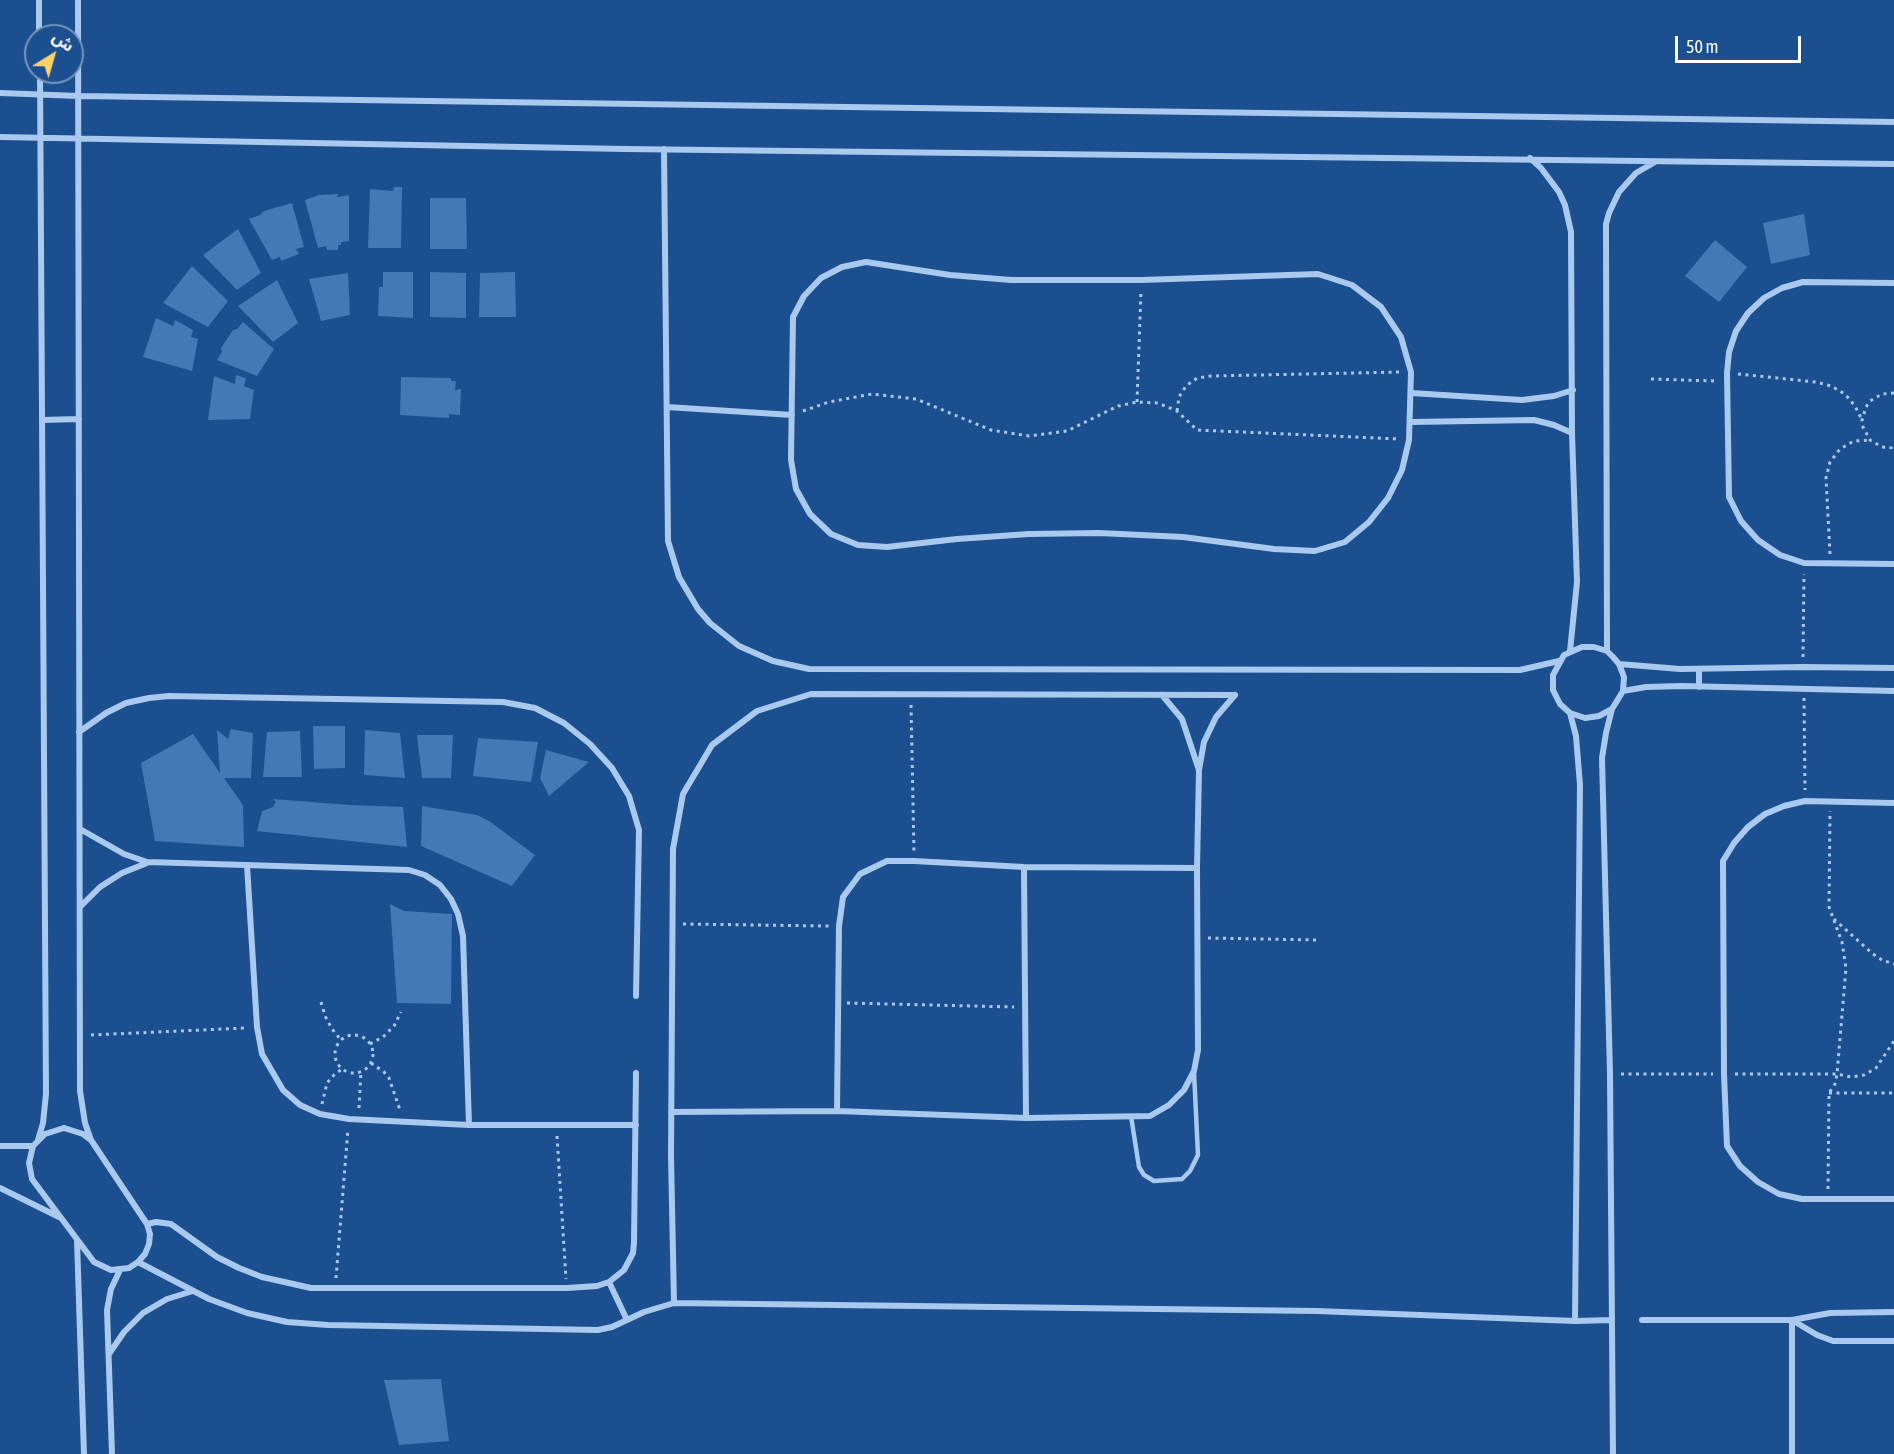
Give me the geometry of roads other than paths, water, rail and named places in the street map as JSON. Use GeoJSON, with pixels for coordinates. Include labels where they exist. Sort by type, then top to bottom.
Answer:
{"type":"FeatureCollection","features":[{"type":"Feature","properties":{"kind":"street"},"geometry":{"type":"LineString","coordinates":[[39,0],[39,24]]}},
{"type":"Feature","properties":{"kind":"street"},"geometry":{"type":"LineString","coordinates":[[78,0],[81,1105],[91,1140],[147,1224],[150,1234],[145,1254],[138,1262],[120,1270],[111,1270],[94,1262],[32,1179],[29,1163],[33,1146],[38,1140],[54,1130],[64,1128],[83,1134],[91,1140]]}},
{"type":"Feature","properties":{"kind":"street"},"geometry":{"type":"LineString","coordinates":[[38,1140],[43,1123],[46,1094],[40,84]]}},
{"type":"Feature","properties":{"kind":"street"},"geometry":{"type":"LineString","coordinates":[[0,93],[1894,122]]}},
{"type":"Feature","properties":{"kind":"street"},"geometry":{"type":"LineString","coordinates":[[0,137],[664,149],[1894,164]]}},
{"type":"Feature","properties":{"kind":"street"},"geometry":{"type":"LineString","coordinates":[[664,149],[668,542],[679,577],[698,609],[710,623],[739,646],[773,662],[809,669],[1520,670],[1559,661]]}},
{"type":"Feature","properties":{"kind":"street"},"geometry":{"type":"LineString","coordinates":[[1529,158],[1551,180],[1559,192],[1569,218],[1571,232],[1572,433],[1577,582],[1570,651]]}},
{"type":"Feature","properties":{"kind":"street"},"geometry":{"type":"LineString","coordinates":[[1606,651],[1606,224],[1613,202],[1627,182],[1658,160]]}},
{"type":"Feature","properties":{"kind":"street"},"geometry":{"type":"LineString","coordinates":[[866,262],[1011,280],[1141,280],[1318,274],[1352,285],[1381,307],[1401,337],[1411,372],[1411,393],[1410,440],[1402,470],[1388,498],[1369,522],[1345,542],[1315,551],[1274,549],[1183,537],[1099,533],[957,538],[887,547],[858,545],[831,534],[810,514],[796,489],[791,460],[793,317],[804,296],[821,278],[842,267],[866,262]]}},
{"type":"Feature","properties":{"kind":"street"},"geometry":{"type":"LineString","coordinates":[[1894,283],[1803,282],[1782,288],[1764,298],[1748,313],[1736,331],[1729,352],[1727,373],[1729,497],[1741,521],[1758,540],[1780,555],[1804,563],[1894,564]]}},
{"type":"Feature","properties":{"kind":"street"},"geometry":{"type":"LineString","coordinates":[[1411,393],[1522,400],[1554,396],[1573,390]]}},
{"type":"Feature","properties":{"kind":"street"},"geometry":{"type":"LineString","coordinates":[[667,407],[792,415]]}},
{"type":"Feature","properties":{"kind":"street"},"geometry":{"type":"LineString","coordinates":[[42,420],[79,419]]}},
{"type":"Feature","properties":{"kind":"street"},"geometry":{"type":"LineString","coordinates":[[1411,422],[1534,420],[1572,433]]}},
{"type":"Feature","properties":{"kind":"street"},"geometry":{"type":"LineString","coordinates":[[1612,709],[1599,716],[1585,718],[1570,713],[1560,704],[1553,690],[1553,675],[1559,661],[1570,651],[1582,647],[1594,647],[1606,651],[1619,664],[1624,677],[1623,691],[1612,709],[1606,733],[1602,766],[1610,1074],[1613,1454]]}},
{"type":"Feature","properties":{"kind":"street"},"geometry":{"type":"LineString","coordinates":[[1619,664],[1644,668],[1699,669],[1894,668]]}},
{"type":"Feature","properties":{"kind":"street"},"geometry":{"type":"LineString","coordinates":[[1699,669],[1700,687]]}},
{"type":"Feature","properties":{"kind":"street"},"geometry":{"type":"LineString","coordinates":[[1623,691],[1647,687],[1894,691]]}},
{"type":"Feature","properties":{"kind":"street"},"geometry":{"type":"LineString","coordinates":[[671,1112],[837,1111],[1026,1118],[1150,1116],[1169,1105],[1184,1090],[1194,1071],[1198,1050],[1199,770],[1204,742],[1216,717],[1235,695],[811,694],[757,711],[712,745],[683,794],[673,849],[671,1112],[675,1303]]}},
{"type":"Feature","properties":{"kind":"street"},"geometry":{"type":"LineString","coordinates":[[1161,695],[1182,719],[1199,770]]}},
{"type":"Feature","properties":{"kind":"street"},"geometry":{"type":"LineString","coordinates":[[79,732],[106,713],[126,703],[169,696],[503,702],[535,708],[564,723],[590,744],[612,768],[629,796],[639,830],[636,996]]}},
{"type":"Feature","properties":{"kind":"street"},"geometry":{"type":"LineString","coordinates":[[1570,713],[1576,736],[1580,776],[1575,1321]]}},
{"type":"Feature","properties":{"kind":"street"},"geometry":{"type":"LineString","coordinates":[[1894,803],[1805,801],[1784,806],[1765,814],[1748,827],[1734,843],[1723,861],[1724,1074],[1727,1146],[1746,1171],[1758,1182],[1779,1194],[1802,1199],[1894,1199]]}},
{"type":"Feature","properties":{"kind":"street"},"geometry":{"type":"LineString","coordinates":[[80,829],[116,850],[147,862],[409,870],[425,875],[440,885],[451,899],[458,914],[463,936],[469,1125]]}},
{"type":"Feature","properties":{"kind":"street"},"geometry":{"type":"LineString","coordinates":[[837,1111],[839,926],[843,897],[860,874],[887,861],[1024,867],[1197,868]]}},
{"type":"Feature","properties":{"kind":"street"},"geometry":{"type":"LineString","coordinates":[[80,906],[100,887],[122,873],[147,862]]}},
{"type":"Feature","properties":{"kind":"street"},"geometry":{"type":"LineString","coordinates":[[247,865],[257,1027],[262,1054],[283,1090],[300,1105],[320,1114],[349,1119],[469,1125],[636,1125]]}},
{"type":"Feature","properties":{"kind":"street"},"geometry":{"type":"LineString","coordinates":[[1024,867],[1026,1118]]}},
{"type":"Feature","properties":{"kind":"street"},"geometry":{"type":"LineString","coordinates":[[147,1224],[156,1222],[171,1224],[217,1257],[239,1268],[262,1277],[310,1288],[597,1286],[609,1282],[624,1270],[633,1253],[636,1073]]}},
{"type":"Feature","properties":{"kind":"street"},"geometry":{"type":"LineString","coordinates":[[0,1146],[33,1146]]}},
{"type":"Feature","properties":{"kind":"street"},"geometry":{"type":"LineString","coordinates":[[0,1188],[60,1217]]}},
{"type":"Feature","properties":{"kind":"street"},"geometry":{"type":"LineString","coordinates":[[77,1240],[84,1454]]}},
{"type":"Feature","properties":{"kind":"street"},"geometry":{"type":"LineString","coordinates":[[138,1262],[193,1291],[247,1313],[287,1322],[328,1325],[598,1330],[652,1309],[675,1303],[1317,1311],[1575,1321],[1612,1320]]}},
{"type":"Feature","properties":{"kind":"street"},"geometry":{"type":"LineString","coordinates":[[112,1454],[107,1317],[109,1298],[120,1270]]}},
{"type":"Feature","properties":{"kind":"street"},"geometry":{"type":"LineString","coordinates":[[609,1282],[627,1320]]}},
{"type":"Feature","properties":{"kind":"street"},"geometry":{"type":"LineString","coordinates":[[108,1354],[124,1332],[143,1313],[167,1299],[193,1291]]}},
{"type":"Feature","properties":{"kind":"street"},"geometry":{"type":"LineString","coordinates":[[1642,1320],[1792,1320],[1830,1313],[1894,1312]]}},
{"type":"Feature","properties":{"kind":"street"},"geometry":{"type":"LineString","coordinates":[[1792,1320],[1817,1335],[1833,1341],[1894,1341]]}},
{"type":"Feature","properties":{"kind":"street"},"geometry":{"type":"LineString","coordinates":[[1792,1320],[1792,1454]]}},
{"type":"Feature","properties":{"kind":"lane"},"geometry":{"type":"LineString","coordinates":[[1131,1116],[1139,1167],[1144,1176],[1154,1181],[1182,1179],[1190,1171],[1198,1155],[1194,1071]]}}]}
